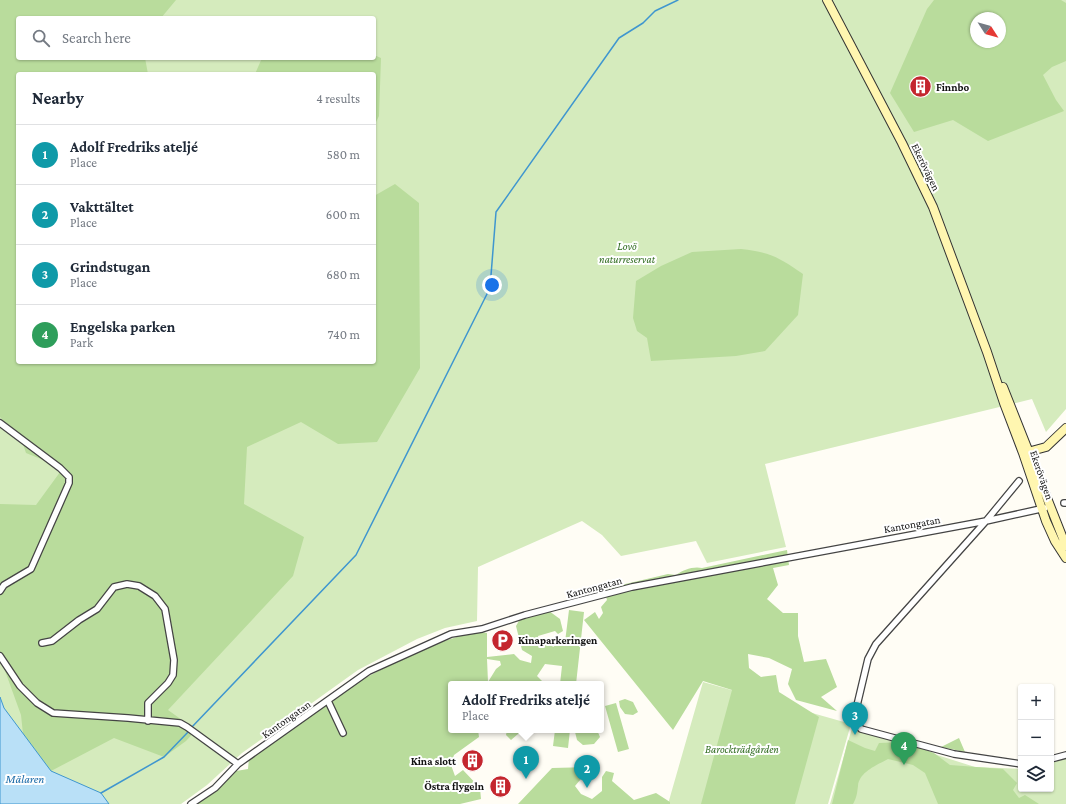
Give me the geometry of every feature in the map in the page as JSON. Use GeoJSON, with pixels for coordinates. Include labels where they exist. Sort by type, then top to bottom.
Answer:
{"type":"FeatureCollection","features":[{"type":"Feature","properties":{"kind":"main road","name":"Ekerövägen"},"geometry":{"type":"LineString","coordinates":[[827,0],[920,178],[936,213],[1004,403],[1026,453],[1046,508],[1055,541],[1066,558]]}},
{"type":"Feature","properties":{"kind":"main road"},"geometry":{"type":"LineString","coordinates":[[1026,453],[1052,443],[1066,428]]}},
{"type":"Feature","properties":{"kind":"main road","name":"Ekerövägen"},"geometry":{"type":"LineString","coordinates":[[1046,508],[1066,546]]}},
{"type":"Feature","properties":{"kind":"street"},"geometry":{"type":"LineString","coordinates":[[0,423],[60,468],[69,477],[69,483],[31,569],[4,585],[0,591]]}},
{"type":"Feature","properties":{"kind":"street"},"geometry":{"type":"LineString","coordinates":[[1018,764],[954,754],[861,729],[854,718],[868,659],[876,644],[986,521],[1019,481]]}},
{"type":"Feature","properties":{"kind":"street","name":"Kantongatan"},"geometry":{"type":"LineString","coordinates":[[191,804],[215,788],[238,764],[328,702],[369,671],[451,634],[482,628],[524,615],[632,587],[986,521],[1046,508]]}},
{"type":"Feature","properties":{"kind":"street"},"geometry":{"type":"LineString","coordinates":[[42,643],[52,641],[79,620],[97,609],[114,587],[128,584],[139,586],[154,596],[165,609],[174,660],[173,675],[168,683],[148,703],[148,721]]}},
{"type":"Feature","properties":{"kind":"street"},"geometry":{"type":"LineString","coordinates":[[0,656],[20,686],[37,703],[53,713],[128,718],[168,722],[187,726],[238,764]]}},
{"type":"Feature","properties":{"kind":"street"},"geometry":{"type":"LineString","coordinates":[[328,702],[343,733]]}},
{"type":"Feature","properties":{"kind":"street"},"geometry":{"type":"LineString","coordinates":[[1054,758],[1066,755]]}},
{"type":"Feature","properties":{"kind":"green space","name":"Lovö naturreservat"},"geometry":{"type":"Polygon","coordinates":[[[0,0],[1066,0],[1066,409],[1046,432],[1032,399],[765,464],[786,547],[707,563],[696,541],[621,556],[602,535],[582,521],[478,567],[477,621],[445,628],[417,639],[358,670],[242,753],[207,785],[181,804],[0,804],[0,0]]]}},
{"type":"Feature","properties":{"kind":"green space"},"geometry":{"type":"Polygon","coordinates":[[[0,0],[176,0],[163,16],[16,16],[16,60],[145,60],[148,72],[16,72],[16,364],[376,364],[376,195],[395,184],[419,203],[420,368],[377,442],[338,444],[301,422],[247,447],[244,504],[304,537],[293,576],[168,710],[196,730],[186,741],[164,757],[114,738],[51,771],[23,734],[21,715],[0,657],[0,504],[36,505],[63,468],[26,453],[22,441],[0,417],[0,0]]]}},
{"type":"Feature","properties":{"kind":"green space"},"geometry":{"type":"Polygon","coordinates":[[[934,0],[1061,0],[1066,3],[1066,61],[1052,67],[1043,75],[1056,100],[1064,111],[988,141],[953,120],[914,132],[890,93],[927,9],[934,0]]]}},
{"type":"Feature","properties":{"kind":"green space"},"geometry":{"type":"Polygon","coordinates":[[[376,56],[381,58],[379,116],[376,122],[376,72],[256,72],[261,60],[376,60],[376,56]]]}},
{"type":"Feature","properties":{"kind":"green space"},"geometry":{"type":"Polygon","coordinates":[[[741,249],[767,254],[788,264],[803,274],[798,315],[765,351],[736,356],[651,361],[647,338],[637,331],[633,318],[636,281],[661,266],[692,252],[741,249]]]}},
{"type":"Feature","properties":{"kind":"green space"},"geometry":{"type":"Polygon","coordinates":[[[787,550],[789,565],[773,568],[778,585],[767,599],[783,613],[798,613],[798,636],[804,662],[826,659],[837,687],[821,697],[837,711],[796,700],[788,684],[792,669],[769,658],[748,654],[749,668],[761,677],[776,675],[779,692],[819,717],[795,804],[701,804],[732,690],[703,681],[673,730],[584,620],[595,612],[599,619],[603,613],[601,607],[607,600],[604,589],[668,574],[676,575],[692,568],[702,568],[787,550]]]}},
{"type":"Feature","properties":{"kind":"green space"},"geometry":{"type":"Polygon","coordinates":[[[569,610],[584,612],[576,681],[560,681],[562,666],[545,664],[537,676],[542,681],[489,681],[496,669],[501,665],[500,661],[487,659],[488,681],[448,681],[448,733],[478,733],[479,737],[454,755],[451,765],[455,776],[463,770],[480,788],[481,799],[460,804],[197,804],[236,771],[248,769],[249,758],[356,683],[419,649],[460,636],[470,630],[487,633],[487,657],[514,654],[520,660],[531,663],[532,656],[522,650],[516,626],[520,619],[549,611],[560,619],[563,631],[558,634],[555,631],[538,636],[539,642],[550,643],[553,647],[561,641],[565,642],[569,610]]]}},
{"type":"Feature","properties":{"kind":"green space","name":"Barockträdgården"},"geometry":{"type":"Polygon","coordinates":[[[703,682],[851,724],[828,804],[668,804],[703,682]]]}},
{"type":"Feature","properties":{"kind":"green space"},"geometry":{"type":"Polygon","coordinates":[[[625,699],[633,702],[638,712],[633,715],[625,714],[620,707],[619,701],[625,699]]]}},
{"type":"Feature","properties":{"kind":"green space"},"geometry":{"type":"Polygon","coordinates":[[[616,703],[629,749],[618,752],[605,706],[616,703]]]}},
{"type":"Feature","properties":{"kind":"green space"},"geometry":{"type":"Polygon","coordinates":[[[852,728],[975,767],[1018,769],[1018,792],[1054,792],[1054,761],[1066,759],[1066,804],[830,804],[852,728]]]}},
{"type":"Feature","properties":{"kind":"green space"},"geometry":{"type":"Polygon","coordinates":[[[506,733],[523,733],[518,734],[511,740],[506,735],[506,733]]]}},
{"type":"Feature","properties":{"kind":"green space"},"geometry":{"type":"Polygon","coordinates":[[[555,733],[570,733],[568,748],[553,746],[555,733]]]}},
{"type":"Feature","properties":{"kind":"green space"},"geometry":{"type":"Polygon","coordinates":[[[575,733],[598,733],[600,737],[594,744],[583,745],[577,740],[575,733]]]}},
{"type":"Feature","properties":{"kind":"green space"},"geometry":{"type":"Polygon","coordinates":[[[959,738],[965,752],[941,747],[959,738]]]}},
{"type":"Feature","properties":{"kind":"green space"},"geometry":{"type":"Polygon","coordinates":[[[848,740],[875,751],[879,743],[904,742],[934,753],[950,765],[1003,769],[1017,783],[1013,790],[1019,798],[1025,795],[1039,804],[938,804],[925,773],[913,765],[888,759],[874,766],[865,773],[859,781],[853,804],[832,804],[848,740]]]}},
{"type":"Feature","properties":{"kind":"green space"},"geometry":{"type":"Polygon","coordinates":[[[591,767],[575,786],[581,794],[592,799],[602,791],[602,777],[606,771],[614,773],[612,781],[634,800],[656,793],[670,802],[670,804],[518,804],[552,768],[591,767]]]}},
{"type":"Feature","properties":{"kind":"water","name":"Mälaren"},"geometry":{"type":"Polygon","coordinates":[[[0,697],[4,708],[51,771],[101,793],[109,804],[0,804],[0,697]]]}},
{"type":"Feature","properties":{"kind":"waterway"},"geometry":{"type":"LineString","coordinates":[[191,728],[356,555],[490,288],[496,212],[619,38],[643,23],[655,11],[678,0]]}},
{"type":"Feature","properties":{"kind":"waterway"},"geometry":{"type":"LineString","coordinates":[[101,793],[164,757],[189,731]]}},
{"type":"Feature","properties":{"kind":"place","name":"Finnbo"},"geometry":{"type":"Point","coordinates":[921,87]}},
{"type":"Feature","properties":{"kind":"place","name":"Kinaparkeringen"},"geometry":{"type":"Point","coordinates":[502,640]}},
{"type":"Feature","properties":{"kind":"place","name":"Grindstugan"},"geometry":{"type":"Point","coordinates":[855,735]}},
{"type":"Feature","properties":{"kind":"place","name":"Kina slott"},"geometry":{"type":"Point","coordinates":[472,761]}},
{"type":"Feature","properties":{"kind":"place","name":"Engelska parken"},"geometry":{"type":"Point","coordinates":[904,765]}},
{"type":"Feature","properties":{"kind":"place","name":"Adolf Fredriks ateljé"},"geometry":{"type":"Point","coordinates":[526,779]}},
{"type":"Feature","properties":{"kind":"place","name":"Östra flygeln"},"geometry":{"type":"Point","coordinates":[500,786]}},
{"type":"Feature","properties":{"kind":"place","name":"Vakttältet"},"geometry":{"type":"Point","coordinates":[587,788]}}]}
